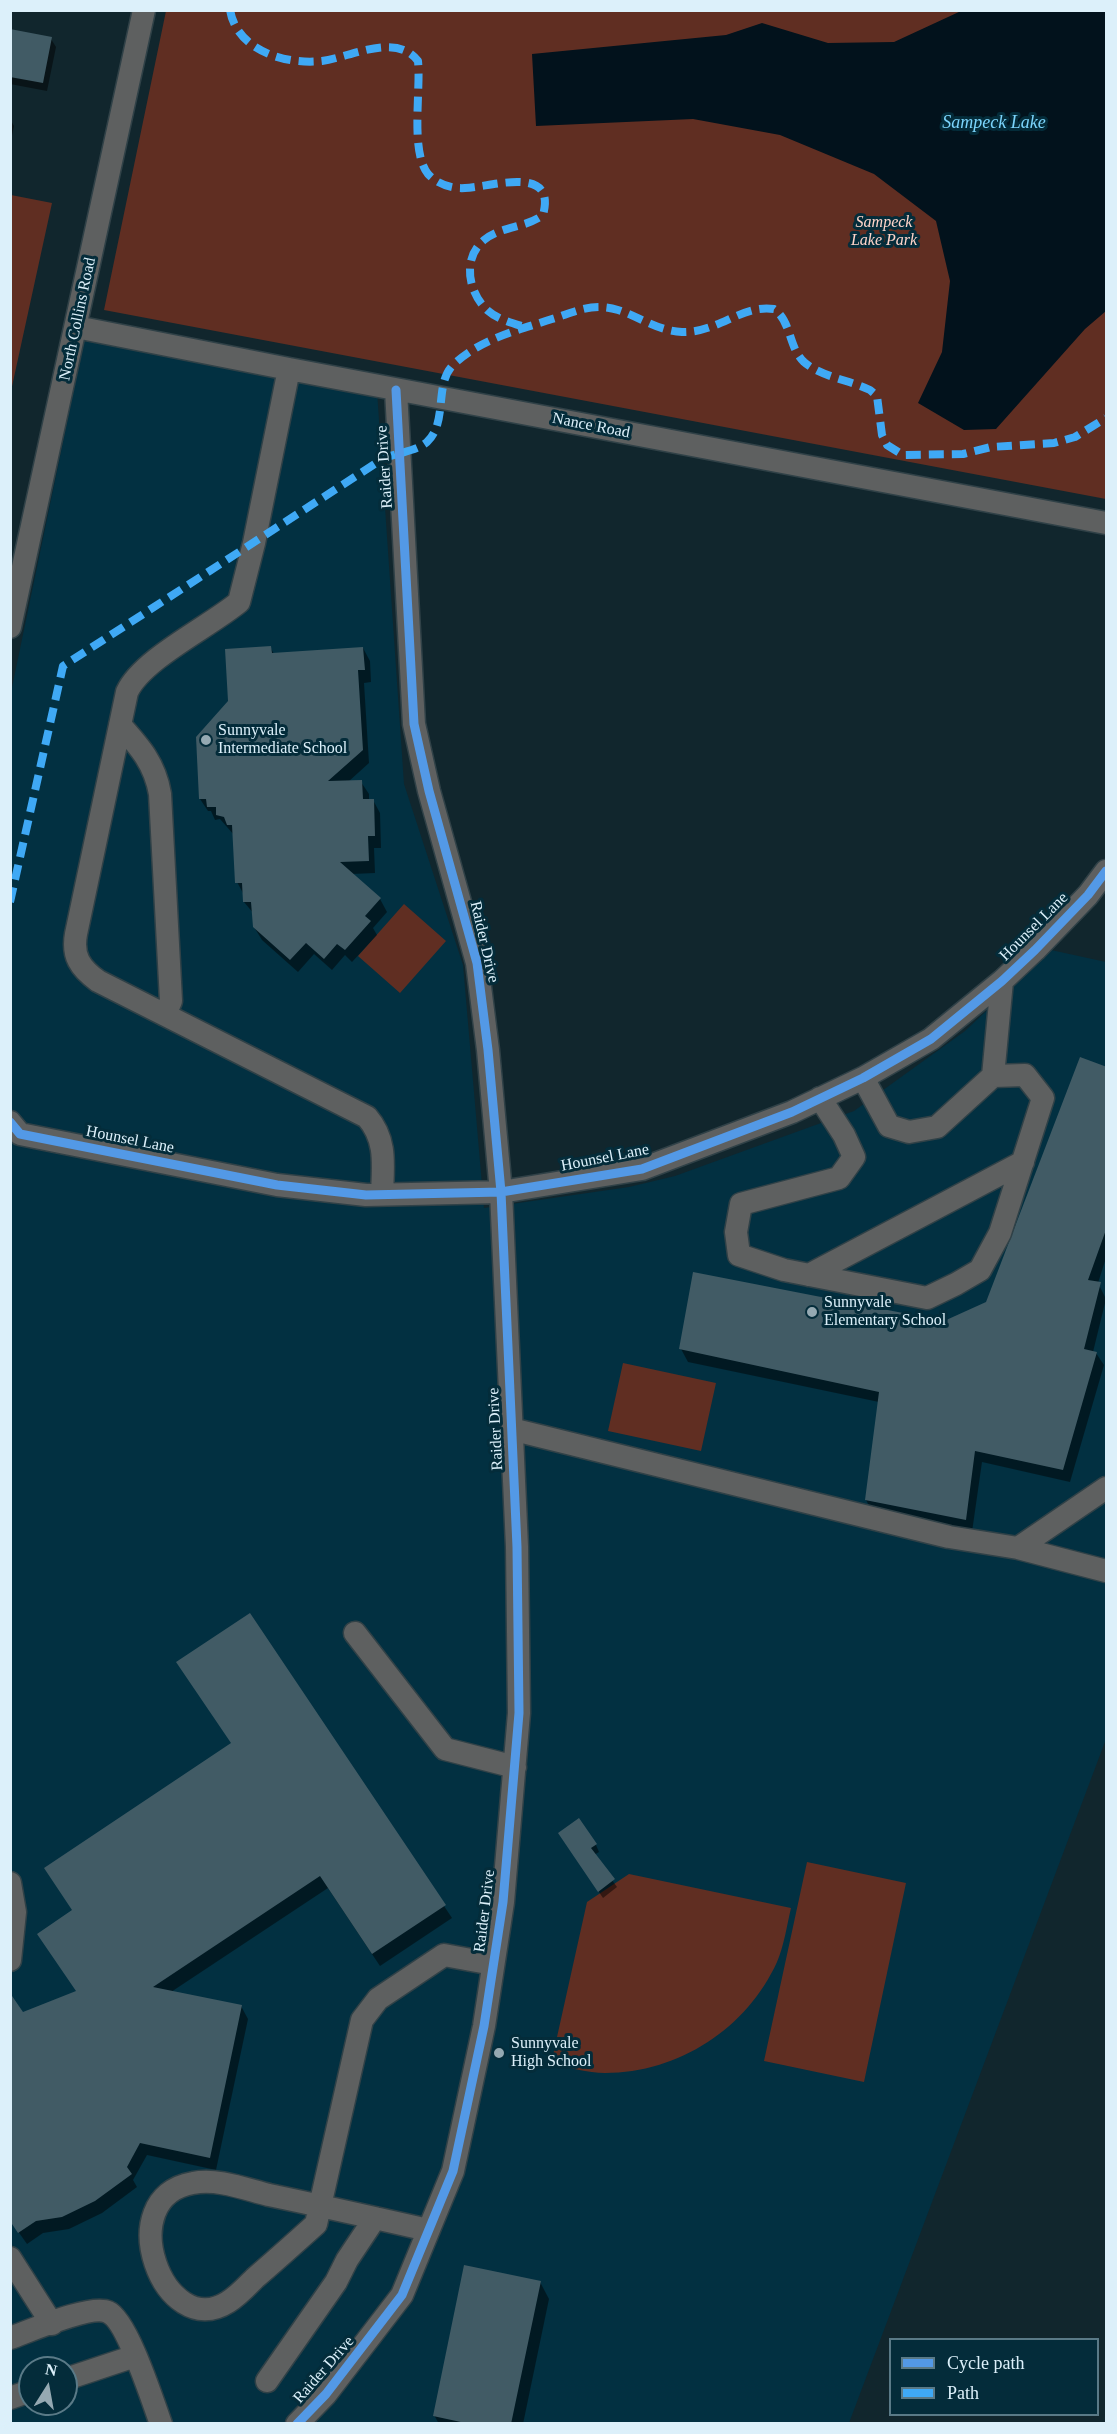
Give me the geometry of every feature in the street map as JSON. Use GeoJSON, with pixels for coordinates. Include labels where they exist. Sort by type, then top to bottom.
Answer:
{"type":"FeatureCollection","features":[{"type":"Feature","properties":{"kind":"street","name":"North Collins Road"},"geometry":{"type":"LineString","coordinates":[[10,627],[144,10]]}},
{"type":"Feature","properties":{"kind":"street","name":"Nance Road"},"geometry":{"type":"LineString","coordinates":[[76,327],[396,390],[1107,522]]}},
{"type":"Feature","properties":{"kind":"street"},"geometry":{"type":"LineString","coordinates":[[289,369],[254,543],[239,602],[133,678],[120,725],[76,934],[75,954],[78,963],[98,981],[367,1117],[376,1127],[383,1149],[382,1194]]}},
{"type":"Feature","properties":{"kind":"street","name":"Raider Drive"},"geometry":{"type":"LineString","coordinates":[[297,2424],[333,2386],[402,2295],[453,2171],[482,2037],[494,1964],[502,1902],[519,1713],[517,1547],[501,1192],[477,963],[429,791],[414,724],[396,390]]}},
{"type":"Feature","properties":{"kind":"street"},"geometry":{"type":"LineString","coordinates":[[120,725],[145,752],[153,766],[160,794],[171,1001],[165,1015]]}},
{"type":"Feature","properties":{"kind":"street","name":"Hounsel Lane"},"geometry":{"type":"LineString","coordinates":[[14,1132],[277,1185],[382,1194],[501,1192],[642,1168],[820,1098],[862,1078],[931,1039],[1002,981],[1088,895],[1107,871]]}},
{"type":"Feature","properties":{"kind":"street"},"geometry":{"type":"LineString","coordinates":[[993,1076],[1002,981]]}},
{"type":"Feature","properties":{"kind":"street"},"geometry":{"type":"LineString","coordinates":[[820,1098],[844,1135],[854,1157],[839,1178],[741,1204],[736,1232],[739,1255],[784,1270],[927,1298],[980,1270],[1000,1233],[1043,1098],[1025,1075],[993,1076],[937,1127],[909,1132],[889,1126],[862,1078]]}},
{"type":"Feature","properties":{"kind":"street"},"geometry":{"type":"LineString","coordinates":[[809,1275],[1023,1162]]}},
{"type":"Feature","properties":{"kind":"street"},"geometry":{"type":"LineString","coordinates":[[511,1429],[949,1537],[1018,1548],[1107,1571]]}},
{"type":"Feature","properties":{"kind":"street"},"geometry":{"type":"LineString","coordinates":[[1018,1548],[1107,1488]]}},
{"type":"Feature","properties":{"kind":"street"},"geometry":{"type":"LineString","coordinates":[[355,1633],[445,1749],[515,1767]]}},
{"type":"Feature","properties":{"kind":"street"},"geometry":{"type":"LineString","coordinates":[[10,1883],[15,1912],[10,1960]]}},
{"type":"Feature","properties":{"kind":"street"},"geometry":{"type":"LineString","coordinates":[[428,2230],[375,2218],[320,2206],[216,2183],[194,2182],[177,2187],[162,2202],[150,2223],[150,2246],[165,2288],[178,2300],[203,2309],[227,2303],[316,2224],[320,2206],[362,2020],[378,1999],[444,1955],[494,1964]]}},
{"type":"Feature","properties":{"kind":"street"},"geometry":{"type":"LineString","coordinates":[[267,2381],[336,2282],[347,2260],[375,2218]]}},
{"type":"Feature","properties":{"kind":"street"},"geometry":{"type":"LineString","coordinates":[[10,2258],[51,2324]]}},
{"type":"Feature","properties":{"kind":"street"},"geometry":{"type":"LineString","coordinates":[[10,2338],[91,2310],[108,2312],[123,2325],[161,2424]]}},
{"type":"Feature","properties":{"kind":"street"},"geometry":{"type":"LineString","coordinates":[[78,2375],[135,2356]]}},
{"type":"Feature","properties":{"kind":"shaded area","name":"Sunnyvale High School"},"geometry":{"type":"Polygon","coordinates":[[[84,341],[377,391],[404,784],[463,965],[484,1208],[629,1187],[675,1176],[854,1111],[965,1031],[1051,950],[1106,962],[1106,1739],[849,2423],[11,2424],[10,697],[84,341]]]}},
{"type":"Feature","properties":{"kind":"green space","name":"Sampeck Lake Park"},"geometry":{"type":"Polygon","coordinates":[[[166,11],[1106,11],[1106,499],[104,310],[166,11]]]}},
{"type":"Feature","properties":{"kind":"green space"},"geometry":{"type":"Polygon","coordinates":[[[10,195],[52,203],[11,391],[10,195]]]}},
{"type":"Feature","properties":{"kind":"green space"},"geometry":{"type":"Polygon","coordinates":[[[404,904],[446,941],[400,993],[358,956],[404,904]]]}},
{"type":"Feature","properties":{"kind":"green space"},"geometry":{"type":"Polygon","coordinates":[[[623,1363],[716,1383],[701,1451],[608,1431],[623,1363]]]}},
{"type":"Feature","properties":{"kind":"green space"},"geometry":{"type":"Polygon","coordinates":[[[807,1862],[906,1883],[864,2082],[764,2061],[807,1862]]]}},
{"type":"Feature","properties":{"kind":"green space"},"geometry":{"type":"Polygon","coordinates":[[[629,1874],[791,1908],[777,1962],[764,1986],[729,2026],[708,2042],[684,2055],[659,2065],[632,2071],[605,2073],[551,2064],[587,1902],[629,1874]]]}},
{"type":"Feature","properties":{"kind":"water","name":"Sampeck Lake"},"geometry":{"type":"Polygon","coordinates":[[[961,11],[1106,11],[1106,311],[1085,329],[996,429],[964,430],[918,403],[942,352],[950,281],[936,221],[874,174],[780,135],[693,119],[536,126],[532,54],[726,35],[762,23],[828,43],[894,42],[961,11]]]}},
{"type":"Feature","properties":{"kind":"building"},"geometry":{"type":"Polygon","coordinates":[[[10,29],[52,37],[43,83],[10,77],[10,29]]]}},
{"type":"Feature","properties":{"kind":"building"},"geometry":{"type":"Polygon","coordinates":[[[271,646],[272,653],[363,647],[365,670],[358,670],[363,750],[328,781],[362,780],[363,799],[374,799],[375,836],[368,836],[369,861],[340,862],[381,898],[365,916],[371,921],[345,950],[337,944],[324,959],[306,943],[290,960],[253,927],[251,902],[243,902],[242,883],[235,883],[232,825],[227,825],[224,817],[216,815],[216,807],[207,807],[206,799],[199,799],[196,737],[228,701],[225,649],[271,646]]]}},
{"type":"Feature","properties":{"kind":"building"},"geometry":{"type":"Polygon","coordinates":[[[1080,1057],[1107,1067],[1107,1227],[1088,1280],[1101,1282],[1084,1349],[1097,1352],[1063,1470],[975,1451],[966,1520],[865,1500],[879,1392],[679,1349],[693,1272],[944,1321],[986,1302],[1080,1057]]]}},
{"type":"Feature","properties":{"kind":"building"},"geometry":{"type":"Polygon","coordinates":[[[250,1613],[446,1905],[372,1954],[320,1876],[153,1987],[242,2005],[210,2158],[140,2143],[127,2167],[132,2174],[95,2201],[62,2217],[36,2221],[18,2233],[10,2221],[10,1993],[23,2012],[76,1991],[37,1934],[72,1910],[44,1868],[231,1743],[176,1662],[250,1613]]]}},
{"type":"Feature","properties":{"kind":"building"},"geometry":{"type":"Polygon","coordinates":[[[579,1818],[597,1844],[591,1848],[615,1879],[598,1892],[558,1833],[579,1818]]]}},
{"type":"Feature","properties":{"kind":"building"},"geometry":{"type":"Polygon","coordinates":[[[464,2265],[541,2281],[511,2424],[470,2424],[433,2416],[464,2265]]]}},
{"type":"Feature","properties":{"kind":"marked path"},"geometry":{"type":"LineString","coordinates":[[230,10],[234,24],[242,36],[265,52],[279,57],[308,62],[322,61],[386,47],[398,48],[409,53],[418,61],[419,151],[428,174],[440,183],[455,188],[519,182],[532,184],[541,189],[545,199],[543,215],[491,235],[477,247],[470,265],[475,294],[487,310],[500,318],[525,327]]}},
{"type":"Feature","properties":{"kind":"marked path"},"geometry":{"type":"LineString","coordinates":[[10,902],[63,666],[384,458],[412,450],[427,442],[437,425],[447,373],[464,356],[500,336],[592,307],[618,310],[657,326],[682,332],[707,328],[751,311],[774,309],[784,321],[795,349],[804,362],[827,375],[870,390],[877,396],[882,435],[887,445],[903,455],[963,454],[991,447],[1054,443],[1075,437],[1106,418]]}},
{"type":"Feature","properties":{"kind":"cycle path"},"geometry":{"type":"LineString","coordinates":[[297,2424],[326,2394],[402,2295],[453,2171],[484,2026],[503,1902],[519,1713],[517,1547],[501,1192],[488,1050],[477,963],[429,791],[414,724],[396,390]]}},
{"type":"Feature","properties":{"kind":"cycle path"},"geometry":{"type":"LineString","coordinates":[[10,1122],[20,1134],[277,1185],[366,1195],[501,1192],[642,1169],[792,1112],[863,1078],[931,1039],[1002,981],[1035,950],[1088,895],[1106,871]]}},
{"type":"Feature","properties":{"kind":"place","name":"Sunnyvale Intermediate School"},"geometry":{"type":"Point","coordinates":[206,740]}},
{"type":"Feature","properties":{"kind":"place","name":"Sunnyvale Elementary School"},"geometry":{"type":"Point","coordinates":[812,1312]}},
{"type":"Feature","properties":{"kind":"place","name":"Sunnyvale High School"},"geometry":{"type":"Point","coordinates":[499,2053]}}]}
